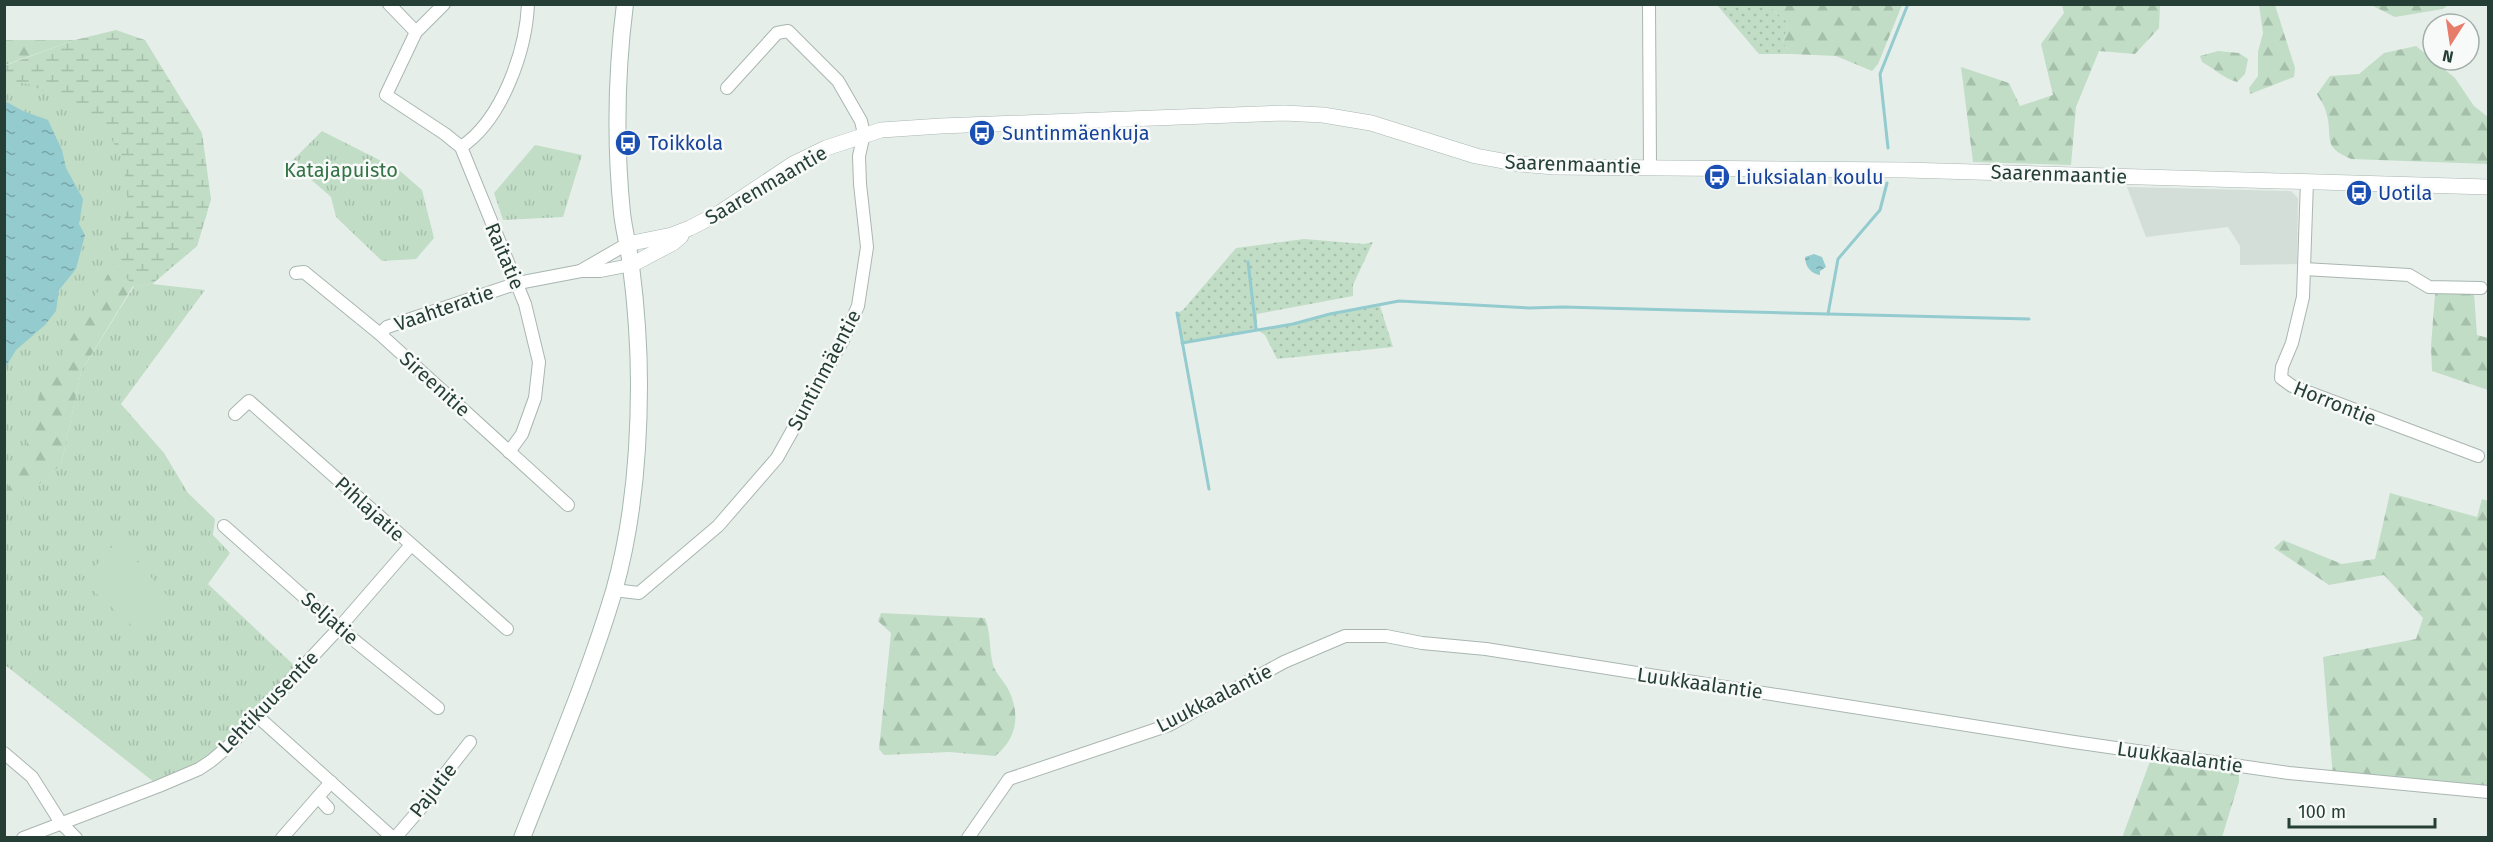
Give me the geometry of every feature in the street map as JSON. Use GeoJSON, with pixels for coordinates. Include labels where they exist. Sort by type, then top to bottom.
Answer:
{"type":"FeatureCollection","features":[{"type":"Feature","properties":{"kind":"main road"},"geometry":{"type":"LineString","coordinates":[[522,837],[594,651],[614,590],[631,511],[638,455],[639,382],[631,265],[618,167],[617,76],[625,4]]}},
{"type":"Feature","properties":{"kind":"street"},"geometry":{"type":"LineString","coordinates":[[389,4],[416,32],[444,4]]}},
{"type":"Feature","properties":{"kind":"street"},"geometry":{"type":"LineString","coordinates":[[461,147],[471,140],[489,117],[509,82],[523,44],[528,4]]}},
{"type":"Feature","properties":{"kind":"street"},"geometry":{"type":"LineString","coordinates":[[1649,4],[1650,167]]}},
{"type":"Feature","properties":{"kind":"street"},"geometry":{"type":"LineString","coordinates":[[727,88],[777,33],[788,31],[838,81],[861,121],[864,134]]}},
{"type":"Feature","properties":{"kind":"street","name":"Raitatie"},"geometry":{"type":"LineString","coordinates":[[416,32],[386,95],[461,147],[518,283],[532,328],[539,362],[535,398],[522,434],[509,452]]}},
{"type":"Feature","properties":{"kind":"street","name":"Saarenmaantie"},"geometry":{"type":"LineString","coordinates":[[627,244],[672,235],[690,228],[721,212],[793,164],[826,148],[864,134],[910,127],[1294,114],[1323,115],[1371,123],[1476,156],[1519,164],[1906,170],[2488,187]]}},
{"type":"Feature","properties":{"kind":"street","name":"Suntinmäentie"},"geometry":{"type":"LineString","coordinates":[[614,590],[639,593],[718,526],[777,458],[843,340],[858,306],[867,248],[858,156],[864,134]]}},
{"type":"Feature","properties":{"kind":"street","name":"Horrontie"},"geometry":{"type":"LineString","coordinates":[[2307,182],[2303,297],[2292,343],[2282,367],[2281,378],[2285,383],[2478,456]]}},
{"type":"Feature","properties":{"kind":"street","name":"Saarenmaantie"},"geometry":{"type":"LineString","coordinates":[[631,265],[673,243],[690,228]]}},
{"type":"Feature","properties":{"kind":"street","name":"Vaahteratie"},"geometry":{"type":"LineString","coordinates":[[581,271],[627,244]]}},
{"type":"Feature","properties":{"kind":"street","name":"Vaahteratie"},"geometry":{"type":"LineString","coordinates":[[380,334],[387,327],[518,283],[581,271],[600,271],[631,265]]}},
{"type":"Feature","properties":{"kind":"street"},"geometry":{"type":"LineString","coordinates":[[2304,269],[2409,275],[2429,287],[2481,288]]}},
{"type":"Feature","properties":{"kind":"street","name":"Sireenitie"},"geometry":{"type":"LineString","coordinates":[[296,273],[304,272],[380,334],[568,505]]}},
{"type":"Feature","properties":{"kind":"street","name":"Pihlajatie"},"geometry":{"type":"LineString","coordinates":[[235,414],[249,401],[507,629]]}},
{"type":"Feature","properties":{"kind":"street","name":"Seljatie"},"geometry":{"type":"LineString","coordinates":[[224,526],[339,628],[438,708]]}},
{"type":"Feature","properties":{"kind":"street","name":"Lehtikuusentie"},"geometry":{"type":"LineString","coordinates":[[23,837],[199,769],[231,744],[339,628],[411,545]]}},
{"type":"Feature","properties":{"kind":"street","name":"Luukkaalantie"},"geometry":{"type":"LineString","coordinates":[[968,837],[1009,780],[1169,725],[1284,662],[1345,636],[1386,636],[1422,643],[1486,649],[2074,742],[2289,773],[2488,792]]}},
{"type":"Feature","properties":{"kind":"street"},"geometry":{"type":"LineString","coordinates":[[257,716],[394,837]]}},
{"type":"Feature","properties":{"kind":"street","name":"Pajutie"},"geometry":{"type":"LineString","coordinates":[[394,837],[432,795],[470,742]]}},
{"type":"Feature","properties":{"kind":"street"},"geometry":{"type":"LineString","coordinates":[[4,753],[32,777],[61,823],[76,837]]}},
{"type":"Feature","properties":{"kind":"street"},"geometry":{"type":"LineString","coordinates":[[282,837],[331,782]]}},
{"type":"Feature","properties":{"kind":"street"},"geometry":{"type":"LineString","coordinates":[[318,797],[328,808]]}},
{"type":"Feature","properties":{"kind":"shaded area"},"geometry":{"type":"Polygon","coordinates":[[[2127,187],[2291,191],[2298,198],[2297,264],[2240,265],[2240,246],[2228,227],[2146,237],[2127,187]]]}},
{"type":"Feature","properties":{"kind":"green space"},"geometry":{"type":"Polygon","coordinates":[[[2371,4],[2448,5],[2443,9],[2395,17],[2371,4]]]}},
{"type":"Feature","properties":{"kind":"green space"},"geometry":{"type":"Polygon","coordinates":[[[1717,5],[1768,5],[1788,23],[1783,43],[1792,54],[1759,54],[1717,5]]]}},
{"type":"Feature","properties":{"kind":"green space"},"geometry":{"type":"Polygon","coordinates":[[[1768,5],[1902,5],[1878,64],[1872,71],[1836,56],[1792,54],[1783,43],[1788,23],[1768,5]]]}},
{"type":"Feature","properties":{"kind":"green space"},"geometry":{"type":"Polygon","coordinates":[[[2062,5],[2160,5],[2159,28],[2135,54],[2099,51],[2076,107],[2071,165],[1973,162],[1961,67],[2009,83],[2020,106],[2053,95],[2041,44],[2064,13],[2062,5]]]}},
{"type":"Feature","properties":{"kind":"green space"},"geometry":{"type":"Polygon","coordinates":[[[2259,5],[2275,5],[2295,68],[2294,77],[2250,94],[2249,88],[2258,76],[2258,52],[2263,33],[2259,5]]]}},
{"type":"Feature","properties":{"kind":"green space"},"geometry":{"type":"Polygon","coordinates":[[[116,30],[145,40],[202,133],[211,199],[197,246],[152,284],[134,286],[85,235],[5,101],[4,66],[75,40],[116,30]]]}},
{"type":"Feature","properties":{"kind":"green space"},"geometry":{"type":"Polygon","coordinates":[[[4,40],[75,40],[5,65],[4,40]]]}},
{"type":"Feature","properties":{"kind":"green space"},"geometry":{"type":"Polygon","coordinates":[[[2416,46],[2421,50],[2421,72],[2448,72],[2455,78],[2474,106],[2488,117],[2488,164],[2351,159],[2335,150],[2330,140],[2325,110],[2317,94],[2330,76],[2359,74],[2384,53],[2416,46]]]}},
{"type":"Feature","properties":{"kind":"green space"},"geometry":{"type":"Polygon","coordinates":[[[2218,51],[2239,53],[2248,59],[2245,74],[2237,82],[2202,62],[2200,56],[2218,51]]]}},
{"type":"Feature","properties":{"kind":"green space"},"geometry":{"type":"Polygon","coordinates":[[[5,81],[29,84],[79,109],[106,130],[123,159],[128,204],[112,267],[40,392],[24,457],[5,493],[5,81]]]}},
{"type":"Feature","properties":{"kind":"green space"},"geometry":{"type":"Polygon","coordinates":[[[171,125],[211,199],[197,246],[152,284],[133,286],[81,372],[61,465],[5,515],[5,368],[171,125]]]}},
{"type":"Feature","properties":{"kind":"green space","name":"Katajapuisto"},"geometry":{"type":"Polygon","coordinates":[[[322,131],[399,170],[422,190],[434,238],[416,259],[382,261],[336,217],[331,197],[291,162],[322,131]]]}},
{"type":"Feature","properties":{"kind":"green space"},"geometry":{"type":"Polygon","coordinates":[[[535,145],[582,155],[563,217],[503,220],[494,193],[535,145]]]}},
{"type":"Feature","properties":{"kind":"green space"},"geometry":{"type":"Polygon","coordinates":[[[1304,239],[1364,244],[1373,242],[1353,285],[1353,296],[1257,314],[1257,329],[1380,306],[1393,347],[1277,359],[1265,335],[1256,329],[1182,343],[1177,313],[1183,310],[1236,248],[1304,239]]]}},
{"type":"Feature","properties":{"kind":"green space"},"geometry":{"type":"Polygon","coordinates":[[[152,284],[205,290],[121,404],[164,453],[188,493],[215,519],[213,535],[230,553],[208,584],[299,670],[231,744],[159,786],[5,665],[4,515],[61,465],[81,372],[134,286],[152,284]]]}},
{"type":"Feature","properties":{"kind":"green space"},"geometry":{"type":"Polygon","coordinates":[[[2474,293],[2477,335],[2488,338],[2488,390],[2432,371],[2431,346],[2435,294],[2474,293]]]}},
{"type":"Feature","properties":{"kind":"green space"},"geometry":{"type":"Polygon","coordinates":[[[2390,493],[2477,517],[2482,499],[2488,501],[2488,792],[2333,777],[2323,657],[2416,639],[2423,618],[2384,575],[2329,585],[2274,548],[2283,540],[2342,564],[2375,559],[2390,493]]]}},
{"type":"Feature","properties":{"kind":"green space"},"geometry":{"type":"Polygon","coordinates":[[[118,540],[173,602],[144,637],[83,581],[118,540]]]}},
{"type":"Feature","properties":{"kind":"green space"},"geometry":{"type":"Polygon","coordinates":[[[881,613],[985,618],[993,665],[1006,686],[1015,708],[1015,726],[1012,734],[995,756],[949,752],[884,755],[879,749],[891,633],[878,621],[881,613]]]}},
{"type":"Feature","properties":{"kind":"green space"},"geometry":{"type":"Polygon","coordinates":[[[2153,753],[2239,766],[2239,782],[2222,837],[2122,838],[2153,753]]]}},
{"type":"Feature","properties":{"kind":"water"},"geometry":{"type":"Polygon","coordinates":[[[5,101],[23,111],[48,120],[62,150],[66,168],[83,199],[79,224],[85,235],[76,269],[59,290],[56,311],[45,325],[16,350],[5,368],[5,101]]]}},
{"type":"Feature","properties":{"kind":"water"},"geometry":{"type":"Polygon","coordinates":[[[1814,254],[1822,257],[1826,267],[1820,271],[1820,275],[1811,271],[1806,263],[1805,257],[1814,254]]]}},
{"type":"Feature","properties":{"kind":"waterway"},"geometry":{"type":"LineString","coordinates":[[1888,148],[1880,74],[1908,4]]}},
{"type":"Feature","properties":{"kind":"waterway"},"geometry":{"type":"LineString","coordinates":[[1182,343],[1293,324],[1330,314],[1399,301],[1529,308],[1828,314],[1838,259],[1880,210],[1887,183]]}},
{"type":"Feature","properties":{"kind":"waterway"},"geometry":{"type":"LineString","coordinates":[[1248,262],[1256,329]]}},
{"type":"Feature","properties":{"kind":"waterway"},"geometry":{"type":"LineString","coordinates":[[1177,313],[1209,489]]}},
{"type":"Feature","properties":{"kind":"waterway"},"geometry":{"type":"LineString","coordinates":[[1828,314],[2029,319]]}},
{"type":"Feature","properties":{"kind":"place","name":"Suntinmäenkuja"},"geometry":{"type":"Point","coordinates":[982,133]}},
{"type":"Feature","properties":{"kind":"place","name":"Toikkola"},"geometry":{"type":"Point","coordinates":[628,143]}},
{"type":"Feature","properties":{"kind":"place","name":"Liuksialan koulu"},"geometry":{"type":"Point","coordinates":[1717,177]}},
{"type":"Feature","properties":{"kind":"place","name":"Uotila"},"geometry":{"type":"Point","coordinates":[2359,193]}}]}
